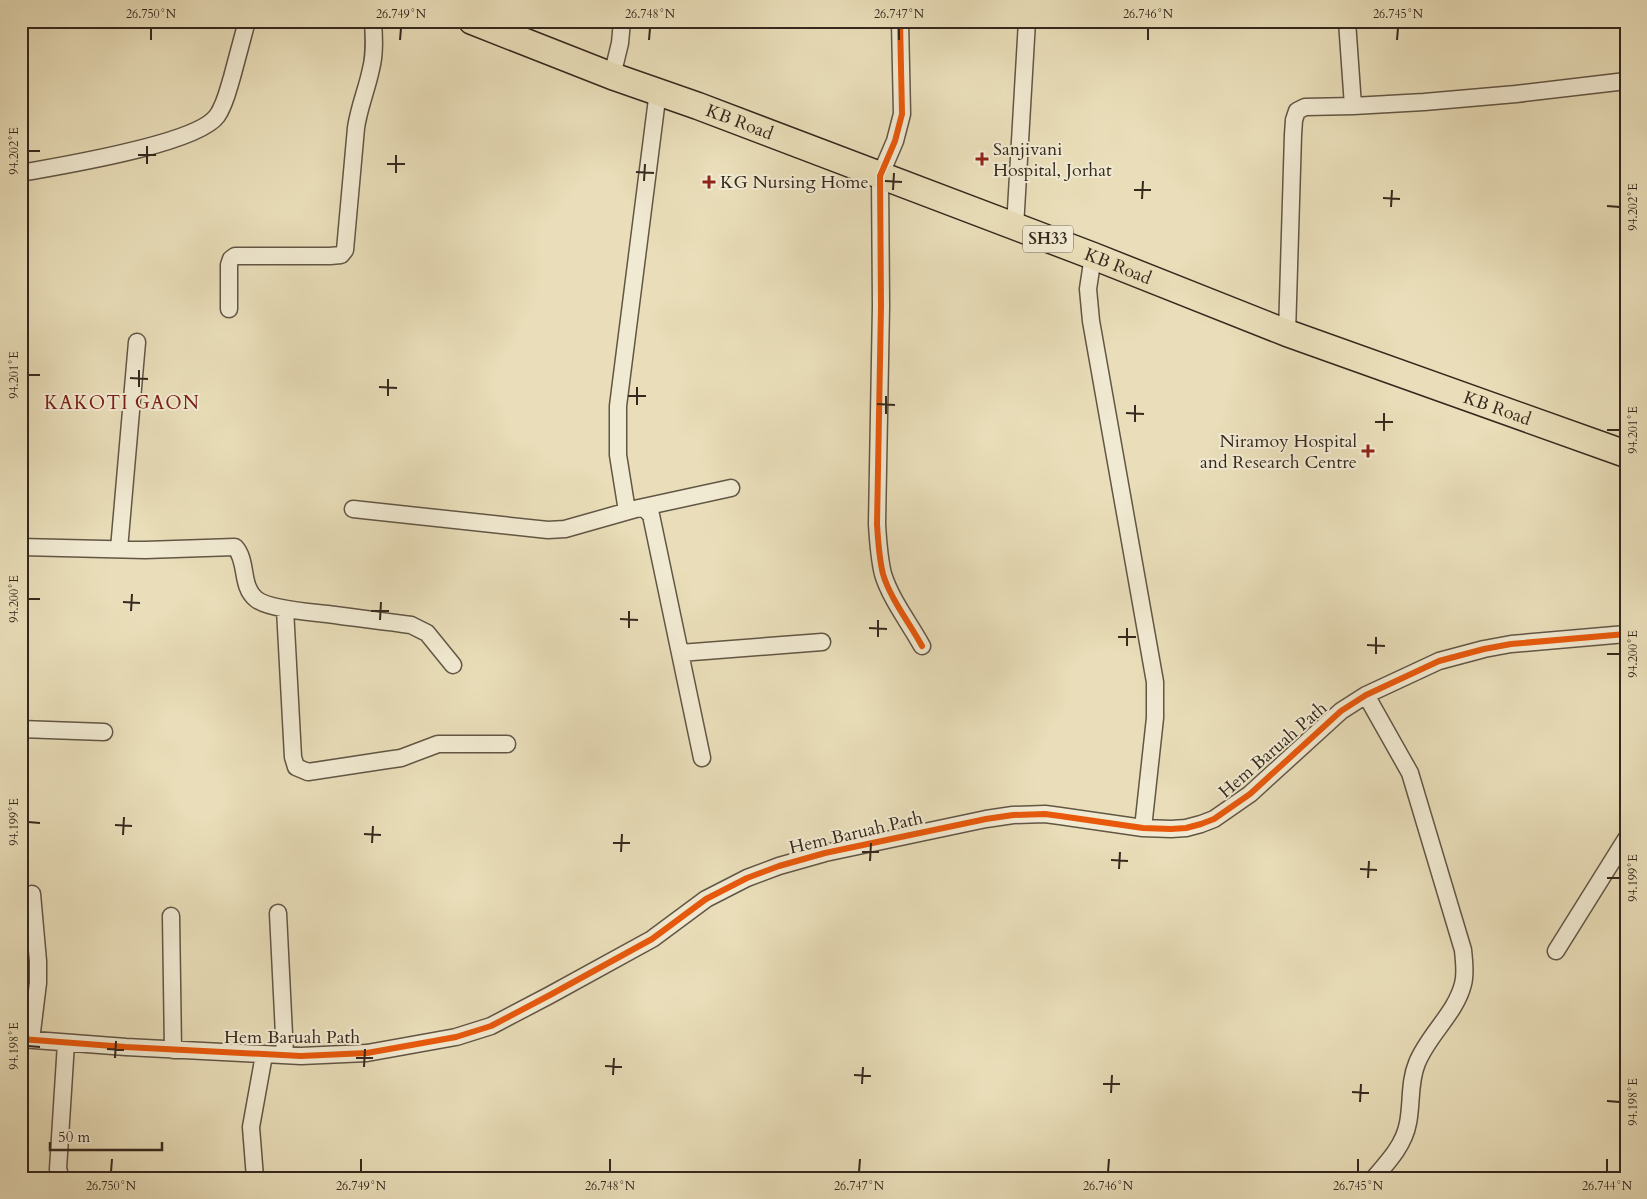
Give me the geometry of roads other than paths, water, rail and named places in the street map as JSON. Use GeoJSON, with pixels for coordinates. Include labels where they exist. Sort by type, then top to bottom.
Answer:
{"type":"FeatureCollection","features":[{"type":"Feature","properties":{"kind":"main road","name":"KB Road"},"geometry":{"type":"LineString","coordinates":[[476,22],[612,76],[658,91],[1093,256],[1287,333],[1626,454]]}},
{"type":"Feature","properties":{"kind":"street"},"geometry":{"type":"LineString","coordinates":[[21,173],[159,144],[197,131],[209,124],[218,116],[225,100],[247,21]]}},
{"type":"Feature","properties":{"kind":"street"},"geometry":{"type":"LineString","coordinates":[[229,309],[229,266],[231,259],[235,256],[330,256],[340,255],[345,250],[358,113],[372,68],[374,55],[373,21]]}},
{"type":"Feature","properties":{"kind":"street"},"geometry":{"type":"LineString","coordinates":[[612,76],[620,43],[622,21]]}},
{"type":"Feature","properties":{"kind":"street"},"geometry":{"type":"LineString","coordinates":[[900,21],[902,114],[895,141],[880,176],[881,306],[877,524],[879,551],[884,575],[922,646]]}},
{"type":"Feature","properties":{"kind":"street"},"geometry":{"type":"LineString","coordinates":[[1015,227],[1027,21]]}},
{"type":"Feature","properties":{"kind":"street"},"geometry":{"type":"LineString","coordinates":[[1347,21],[1353,106]]}},
{"type":"Feature","properties":{"kind":"street"},"geometry":{"type":"LineString","coordinates":[[1287,333],[1294,120],[1297,111],[1305,107],[1353,106],[1507,95],[1626,82]]}},
{"type":"Feature","properties":{"kind":"street"},"geometry":{"type":"LineString","coordinates":[[633,510],[618,454],[618,406],[658,91]]}},
{"type":"Feature","properties":{"kind":"street"},"geometry":{"type":"LineString","coordinates":[[1093,256],[1088,289],[1091,321],[1155,682],[1155,718],[1143,828]]}},
{"type":"Feature","properties":{"kind":"street"},"geometry":{"type":"LineString","coordinates":[[119,549],[137,342]]}},
{"type":"Feature","properties":{"kind":"street"},"geometry":{"type":"LineString","coordinates":[[353,509],[548,530],[565,529],[633,510],[732,488]]}},
{"type":"Feature","properties":{"kind":"street"},"geometry":{"type":"LineString","coordinates":[[633,510],[645,509],[651,515],[702,758]]}},
{"type":"Feature","properties":{"kind":"street"},"geometry":{"type":"LineString","coordinates":[[21,556],[22,547],[145,550],[235,546],[242,556],[249,590],[254,598],[261,602],[285,608],[411,625],[427,633],[453,665]]}},
{"type":"Feature","properties":{"kind":"street"},"geometry":{"type":"LineString","coordinates":[[285,608],[293,757],[296,767],[308,772],[400,758],[438,744],[507,744]]}},
{"type":"Feature","properties":{"kind":"street","name":"Hem Baruah Path"},"geometry":{"type":"LineString","coordinates":[[26,1039],[285,1056],[367,1053],[447,1038],[491,1026],[652,939],[706,899],[728,887],[779,866],[826,853],[986,819],[1014,816],[1045,814],[1143,828],[1186,828],[1201,824],[1214,819],[1250,794],[1341,711],[1366,695],[1439,661],[1512,644],[1626,634]]}},
{"type":"Feature","properties":{"kind":"street"},"geometry":{"type":"LineString","coordinates":[[680,653],[822,642]]}},
{"type":"Feature","properties":{"kind":"street"},"geometry":{"type":"LineString","coordinates":[[1366,695],[1410,773],[1463,950],[1464,966],[1463,983],[1459,996],[1417,1062],[1412,1080],[1408,1125],[1401,1142],[1392,1158],[1374,1178]]}},
{"type":"Feature","properties":{"kind":"street"},"geometry":{"type":"LineString","coordinates":[[21,729],[104,732]]}},
{"type":"Feature","properties":{"kind":"street"},"geometry":{"type":"LineString","coordinates":[[1556,951],[1626,840]]}},
{"type":"Feature","properties":{"kind":"street"},"geometry":{"type":"LineString","coordinates":[[26,1039],[38,983],[32,894]]}},
{"type":"Feature","properties":{"kind":"street"},"geometry":{"type":"LineString","coordinates":[[278,913],[285,1056]]}},
{"type":"Feature","properties":{"kind":"street"},"geometry":{"type":"LineString","coordinates":[[171,916],[174,1050]]}},
{"type":"Feature","properties":{"kind":"street"},"geometry":{"type":"LineString","coordinates":[[61,1178],[58,1169],[66,1043]]}},
{"type":"Feature","properties":{"kind":"street"},"geometry":{"type":"LineString","coordinates":[[255,1178],[250,1127],[264,1055]]}},
{"type":"Feature","properties":{"kind":"place","name":"Sanjivani Hospital, Jorhat"},"geometry":{"type":"Point","coordinates":[982,159]}},
{"type":"Feature","properties":{"kind":"place","name":"KG Nursing Home"},"geometry":{"type":"Point","coordinates":[709,182]}},
{"type":"Feature","properties":{"kind":"place","name":"Niramoy Hospital and Research Centre"},"geometry":{"type":"Point","coordinates":[1368,451]}},
{"type":"Feature","properties":{"kind":"district","name":"KAKOTI GAON"},"geometry":{"type":"Point","coordinates":[122,403]}}]}
